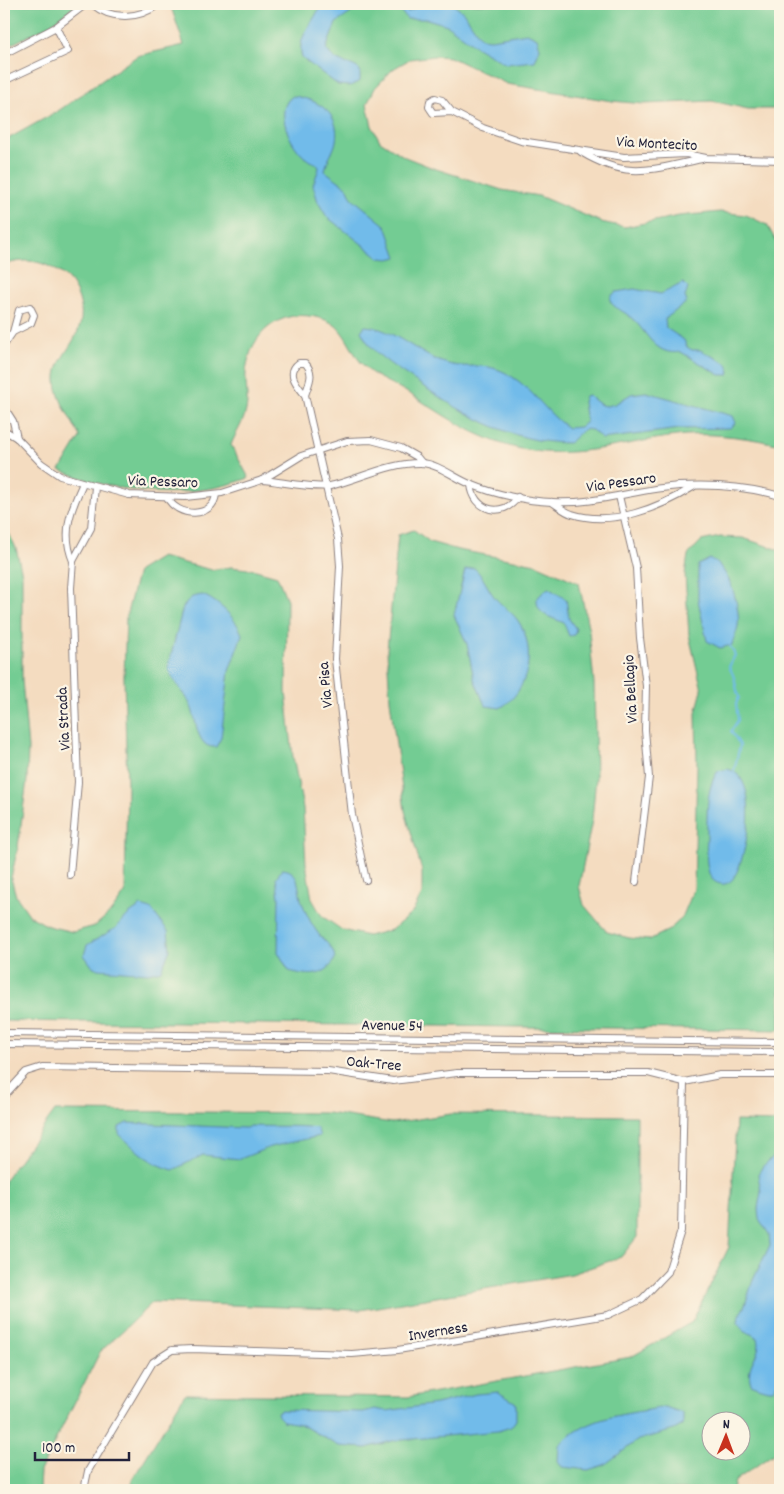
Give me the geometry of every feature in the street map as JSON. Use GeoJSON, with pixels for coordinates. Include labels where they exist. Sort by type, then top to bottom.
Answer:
{"type":"FeatureCollection","features":[{"type":"Feature","properties":{"kind":"street"},"geometry":{"type":"LineString","coordinates":[[4,54],[56,27],[86,4]]}},
{"type":"Feature","properties":{"kind":"street"},"geometry":{"type":"LineString","coordinates":[[92,4],[110,16],[121,17],[137,15],[159,4]]}},
{"type":"Feature","properties":{"kind":"street"},"geometry":{"type":"LineString","coordinates":[[4,81],[68,51],[56,27]]}},
{"type":"Feature","properties":{"kind":"street","name":"Via Montecito"},"geometry":{"type":"LineString","coordinates":[[452,112],[500,135],[577,150],[642,157],[686,154],[706,158],[780,160]]}},
{"type":"Feature","properties":{"kind":"street","name":"Via Montecito"},"geometry":{"type":"LineString","coordinates":[[577,150],[602,165],[639,172],[706,158]]}},
{"type":"Feature","properties":{"kind":"street"},"geometry":{"type":"LineString","coordinates":[[4,345],[13,332]]}},
{"type":"Feature","properties":{"kind":"street"},"geometry":{"type":"LineString","coordinates":[[299,363],[306,364],[311,370],[305,395],[296,384],[292,375],[295,366],[299,363]]}},
{"type":"Feature","properties":{"kind":"street","name":"Via Pisa"},"geometry":{"type":"LineString","coordinates":[[305,395],[328,486],[338,539],[340,566],[334,660],[352,815],[366,880]]}},
{"type":"Feature","properties":{"kind":"street","name":"Via Pessaro"},"geometry":{"type":"LineString","coordinates":[[4,407],[13,421],[17,438]]}},
{"type":"Feature","properties":{"kind":"street","name":"Via Pessaro"},"geometry":{"type":"LineString","coordinates":[[4,430],[17,438],[41,463],[60,476],[129,495],[167,497],[216,494],[262,480],[301,456],[347,441],[372,440],[401,448],[417,457],[422,463]]}},
{"type":"Feature","properties":{"kind":"street","name":"Via Pessaro"},"geometry":{"type":"LineString","coordinates":[[262,480],[328,486],[380,470],[422,463],[471,484],[518,497],[552,502],[619,496],[679,486],[726,485],[752,488],[780,496]]}},
{"type":"Feature","properties":{"kind":"street","name":"Via Strada"},"geometry":{"type":"LineString","coordinates":[[74,561],[67,547],[67,528],[72,508],[83,483]]}},
{"type":"Feature","properties":{"kind":"street"},"geometry":{"type":"LineString","coordinates":[[471,484],[474,497],[485,508],[500,510],[508,508],[518,497]]}},
{"type":"Feature","properties":{"kind":"street","name":"Via Pessaro"},"geometry":{"type":"LineString","coordinates":[[552,502],[569,514],[586,518],[622,515],[667,503],[695,486]]}},
{"type":"Feature","properties":{"kind":"street","name":"Via Strada"},"geometry":{"type":"LineString","coordinates":[[70,875],[78,782],[71,619],[74,561],[91,528],[95,487]]}},
{"type":"Feature","properties":{"kind":"street"},"geometry":{"type":"LineString","coordinates":[[167,497],[171,505],[176,509],[190,513],[209,507],[213,503],[216,494]]}},
{"type":"Feature","properties":{"kind":"street","name":"Via Bellagio"},"geometry":{"type":"LineString","coordinates":[[619,496],[636,568],[640,638],[646,686],[645,730],[649,777],[636,882]]}},
{"type":"Feature","properties":{"kind":"street","name":"Avenue 54"},"geometry":{"type":"LineString","coordinates":[[4,1033],[780,1042]]}},
{"type":"Feature","properties":{"kind":"street","name":"Avenue 54"},"geometry":{"type":"LineString","coordinates":[[4,1044],[780,1052]]}},
{"type":"Feature","properties":{"kind":"street","name":"Oak-Tree"},"geometry":{"type":"LineString","coordinates":[[4,1096],[26,1072],[42,1067],[328,1071],[393,1082],[457,1072],[648,1073],[684,1082],[720,1075],[780,1075]]}},
{"type":"Feature","properties":{"kind":"street","name":"Inverness"},"geometry":{"type":"LineString","coordinates":[[84,1490],[88,1471],[153,1362],[172,1350],[352,1354],[398,1350],[608,1315],[642,1299],[668,1272],[681,1232],[684,1082]]}},
{"type":"Feature","properties":{"kind":"green space"},"geometry":{"type":"Polygon","coordinates":[[[4,4],[78,4],[48,26],[4,48],[4,4]]]}},
{"type":"Feature","properties":{"kind":"green space"},"geometry":{"type":"Polygon","coordinates":[[[170,4],[780,4],[779,109],[748,109],[712,101],[644,104],[612,101],[507,84],[450,57],[434,56],[410,59],[393,69],[375,88],[367,104],[372,126],[380,141],[405,157],[502,190],[539,196],[601,222],[625,227],[679,216],[720,212],[746,215],[767,225],[780,248],[780,445],[733,437],[686,435],[584,451],[535,451],[509,446],[462,426],[376,376],[362,364],[336,326],[320,318],[300,315],[280,320],[265,330],[250,353],[246,372],[246,410],[231,445],[249,478],[202,490],[154,492],[106,485],[60,470],[80,437],[59,396],[56,381],[60,361],[80,324],[79,299],[69,280],[46,265],[32,261],[18,261],[4,265],[4,141],[58,111],[137,56],[184,45],[170,4]]]}},
{"type":"Feature","properties":{"kind":"green space"},"geometry":{"type":"Polygon","coordinates":[[[4,523],[16,548],[22,574],[22,680],[28,748],[27,780],[18,847],[11,878],[16,896],[30,916],[48,926],[73,932],[95,926],[111,912],[125,893],[127,784],[124,677],[126,617],[138,571],[161,557],[212,570],[231,567],[256,570],[277,576],[287,600],[286,692],[293,757],[303,808],[306,864],[312,899],[322,916],[342,930],[368,936],[391,930],[412,913],[422,894],[422,871],[405,811],[390,700],[387,650],[398,535],[414,530],[430,542],[458,550],[536,564],[579,583],[589,631],[594,683],[596,777],[592,820],[579,886],[584,905],[607,932],[629,938],[649,940],[669,930],[682,918],[694,889],[697,765],[696,713],[702,690],[689,635],[685,574],[688,555],[701,541],[720,537],[743,538],[779,550],[780,548],[780,1030],[4,1021],[4,523]]]}},
{"type":"Feature","properties":{"kind":"green space"},"geometry":{"type":"Polygon","coordinates":[[[55,1111],[328,1113],[392,1123],[451,1114],[637,1116],[637,1237],[621,1257],[572,1274],[360,1310],[153,1302],[100,1352],[40,1471],[39,1490],[4,1490],[4,1181],[55,1111]]]}},
{"type":"Feature","properties":{"kind":"green space"},"geometry":{"type":"Polygon","coordinates":[[[736,1121],[780,1122],[780,1449],[735,1481],[733,1490],[132,1490],[132,1480],[185,1394],[408,1397],[631,1357],[692,1322],[729,1247],[736,1121]]]}},
{"type":"Feature","properties":{"kind":"water"},"geometry":{"type":"Polygon","coordinates":[[[321,4],[355,4],[351,13],[336,23],[326,49],[335,59],[360,70],[360,81],[350,86],[338,85],[302,58],[301,43],[321,4]]]}},
{"type":"Feature","properties":{"kind":"water"},"geometry":{"type":"Polygon","coordinates":[[[395,4],[402,4],[408,12],[414,9],[417,4],[452,4],[463,12],[481,38],[491,39],[527,33],[537,38],[540,48],[535,61],[506,64],[477,47],[447,25],[427,19],[407,19],[395,4]]]}},
{"type":"Feature","properties":{"kind":"water"},"geometry":{"type":"Polygon","coordinates":[[[293,96],[319,104],[331,116],[337,131],[336,141],[325,171],[347,187],[352,198],[386,226],[397,257],[389,259],[380,258],[327,217],[318,202],[313,185],[319,168],[317,164],[301,154],[290,138],[286,128],[284,110],[287,102],[293,96]]]}},
{"type":"Feature","properties":{"kind":"water"},"geometry":{"type":"Polygon","coordinates":[[[683,283],[688,288],[685,297],[687,302],[665,319],[666,328],[684,340],[687,347],[692,350],[700,350],[726,363],[730,371],[729,375],[720,375],[681,352],[671,352],[657,346],[635,321],[610,301],[611,296],[616,292],[634,289],[661,294],[683,283]]]}},
{"type":"Feature","properties":{"kind":"water"},"geometry":{"type":"Polygon","coordinates":[[[365,326],[396,336],[445,363],[493,368],[511,376],[527,388],[553,416],[568,428],[580,427],[586,422],[583,402],[585,396],[588,395],[601,405],[607,406],[615,404],[631,394],[646,392],[733,416],[736,423],[730,428],[680,429],[602,439],[592,430],[584,429],[569,443],[547,442],[526,437],[505,431],[466,413],[397,368],[370,346],[361,331],[365,326]]]}},
{"type":"Feature","properties":{"kind":"water"},"geometry":{"type":"Polygon","coordinates":[[[710,559],[717,563],[728,578],[738,609],[738,626],[732,645],[720,648],[707,641],[698,600],[698,565],[710,559]]]}},
{"type":"Feature","properties":{"kind":"water"},"geometry":{"type":"Polygon","coordinates":[[[474,568],[496,599],[518,620],[525,634],[528,646],[527,670],[523,681],[518,692],[500,708],[486,706],[484,703],[474,679],[467,644],[454,615],[465,570],[474,568]]]}},
{"type":"Feature","properties":{"kind":"water"},"geometry":{"type":"Polygon","coordinates":[[[548,588],[566,599],[569,619],[576,629],[574,635],[569,636],[564,623],[546,615],[539,609],[537,598],[548,588]]]}},
{"type":"Feature","properties":{"kind":"water"},"geometry":{"type":"Polygon","coordinates":[[[202,595],[214,601],[232,617],[242,635],[229,671],[221,738],[216,747],[208,746],[202,740],[197,730],[190,704],[168,667],[183,607],[192,597],[202,595]]]}},
{"type":"Feature","properties":{"kind":"water"},"geometry":{"type":"Polygon","coordinates":[[[728,769],[738,775],[745,786],[749,818],[744,852],[739,867],[732,880],[724,884],[716,882],[711,878],[708,871],[706,855],[707,810],[709,793],[714,778],[718,771],[728,769]]]}},
{"type":"Feature","properties":{"kind":"water"},"geometry":{"type":"Polygon","coordinates":[[[282,869],[288,870],[296,877],[301,900],[308,917],[317,933],[333,952],[334,960],[332,965],[318,974],[289,971],[278,952],[279,897],[276,878],[282,869]]]}},
{"type":"Feature","properties":{"kind":"water"},"geometry":{"type":"Polygon","coordinates":[[[141,906],[151,909],[168,931],[170,950],[161,970],[148,973],[98,969],[92,966],[84,955],[87,945],[116,928],[128,915],[141,906]]]}},
{"type":"Feature","properties":{"kind":"water"},"geometry":{"type":"Polygon","coordinates":[[[127,1123],[246,1128],[250,1126],[309,1127],[317,1128],[320,1136],[270,1147],[240,1159],[203,1155],[173,1170],[150,1160],[119,1134],[119,1127],[127,1123]]]}},
{"type":"Feature","properties":{"kind":"water"},"geometry":{"type":"Polygon","coordinates":[[[780,1151],[780,1379],[773,1390],[771,1390],[751,1384],[749,1376],[751,1365],[758,1350],[758,1338],[744,1330],[738,1323],[753,1280],[770,1245],[769,1234],[759,1219],[758,1208],[761,1192],[758,1174],[763,1166],[780,1151]]]}},
{"type":"Feature","properties":{"kind":"water"},"geometry":{"type":"Polygon","coordinates":[[[498,1392],[516,1403],[516,1420],[511,1427],[498,1431],[392,1441],[366,1448],[339,1446],[300,1424],[283,1421],[277,1412],[281,1410],[363,1412],[375,1409],[386,1411],[436,1404],[476,1394],[498,1392]]]}},
{"type":"Feature","properties":{"kind":"water"},"geometry":{"type":"Polygon","coordinates":[[[665,1407],[683,1413],[683,1425],[674,1430],[638,1440],[604,1465],[588,1470],[562,1467],[558,1462],[559,1445],[583,1428],[608,1418],[665,1407]]]}},
{"type":"Feature","properties":{"kind":"waterway"},"geometry":{"type":"LineString","coordinates":[[730,646],[735,655],[729,667],[739,697],[736,704],[738,720],[731,731],[740,745],[734,771]]}}]}
